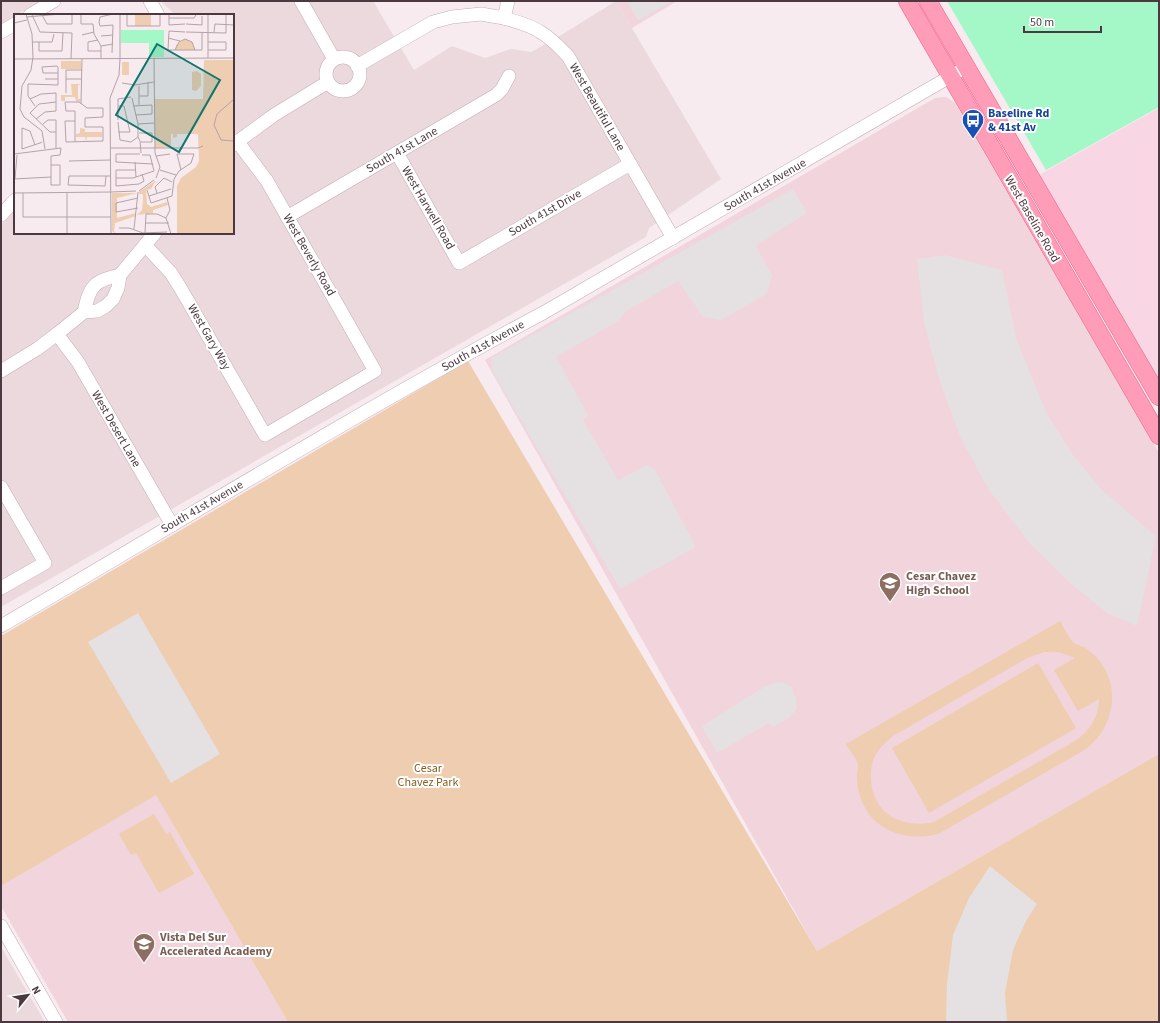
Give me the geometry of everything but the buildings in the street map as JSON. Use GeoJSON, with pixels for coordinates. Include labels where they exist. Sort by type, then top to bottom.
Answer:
{"type":"FeatureCollection","features":[{"type":"Feature","properties":{"kind":"main road","name":"West Baseline Road"},"geometry":{"type":"LineString","coordinates":[[907,1],[1159,436]]}},
{"type":"Feature","properties":{"kind":"main road","name":"West Baseline Road"},"geometry":{"type":"LineString","coordinates":[[928,1],[1159,397]]}},
{"type":"Feature","properties":{"kind":"street"},"geometry":{"type":"LineString","coordinates":[[32,14],[54,1]]}},
{"type":"Feature","properties":{"kind":"street"},"geometry":{"type":"LineString","coordinates":[[150,1],[157,14]]}},
{"type":"Feature","properties":{"kind":"street"},"geometry":{"type":"LineString","coordinates":[[301,1],[334,59]]}},
{"type":"Feature","properties":{"kind":"street"},"geometry":{"type":"LineString","coordinates":[[504,18],[508,1]]}},
{"type":"Feature","properties":{"kind":"street","name":"West Beautiful Lane"},"geometry":{"type":"LineString","coordinates":[[357,66],[433,22],[466,14],[481,14],[504,18],[522,23],[542,32],[568,56],[673,238]]}},
{"type":"Feature","properties":{"kind":"street"},"geometry":{"type":"LineString","coordinates":[[1,32],[14,25]]}},
{"type":"Feature","properties":{"kind":"street"},"geometry":{"type":"LineString","coordinates":[[345,57],[354,62],[357,66],[359,77],[357,83],[353,87],[342,91],[331,87],[326,77],[327,67],[334,59],[345,57]]}},
{"type":"Feature","properties":{"kind":"street","name":"South 41st Avenue"},"geometry":{"type":"LineString","coordinates":[[1,626],[474,350],[543,313],[966,67]]}},
{"type":"Feature","properties":{"kind":"street","name":"South 41st Lane"},"geometry":{"type":"LineString","coordinates":[[287,217],[496,95],[502,89],[508,76]]}},
{"type":"Feature","properties":{"kind":"street"},"geometry":{"type":"LineString","coordinates":[[235,143],[274,115],[328,82]]}},
{"type":"Feature","properties":{"kind":"street","name":"West Beverly Road"},"geometry":{"type":"LineString","coordinates":[[235,143],[267,181],[375,371],[265,435]]}},
{"type":"Feature","properties":{"kind":"street","name":"West Harwell Road"},"geometry":{"type":"LineString","coordinates":[[397,154],[460,263]]}},
{"type":"Feature","properties":{"kind":"street","name":"South 41st Drive"},"geometry":{"type":"LineString","coordinates":[[460,263],[630,164]]}},
{"type":"Feature","properties":{"kind":"street"},"geometry":{"type":"LineString","coordinates":[[1,214],[14,201]]}},
{"type":"Feature","properties":{"kind":"street"},"geometry":{"type":"LineString","coordinates":[[1,371],[37,349],[84,312],[97,311],[106,306],[113,299],[118,288],[120,275],[154,234]]}},
{"type":"Feature","properties":{"kind":"street","name":"West Gary Way"},"geometry":{"type":"LineString","coordinates":[[145,245],[171,273],[265,435]]}},
{"type":"Feature","properties":{"kind":"street"},"geometry":{"type":"LineString","coordinates":[[84,312],[87,298],[91,289],[100,281],[120,275]]}},
{"type":"Feature","properties":{"kind":"street","name":"West Desert Lane"},"geometry":{"type":"LineString","coordinates":[[57,334],[78,362],[172,525]]}},
{"type":"Feature","properties":{"kind":"street"},"geometry":{"type":"LineString","coordinates":[[1,487],[45,563],[1,588]]}},
{"type":"Feature","properties":{"kind":"street"},"geometry":{"type":"LineString","coordinates":[[1,926],[56,1022]]}},
{"type":"Feature","properties":{"kind":"shaded area"},"geometry":{"type":"Polygon","coordinates":[[[1,1],[41,1],[18,14],[14,14],[14,17],[1,24],[1,1]]]}},
{"type":"Feature","properties":{"kind":"shaded area"},"geometry":{"type":"Polygon","coordinates":[[[161,1],[373,1],[414,70],[452,46],[485,58],[511,49],[531,52],[616,1],[721,179],[649,228],[646,237],[1,607],[1,225],[14,209],[14,234],[234,234],[234,14],[174,14],[161,1]]]}},
{"type":"Feature","properties":{"kind":"shaded area"},"geometry":{"type":"Polygon","coordinates":[[[616,1],[677,1],[632,28],[616,1]]]}},
{"type":"Feature","properties":{"kind":"shaded area"},"geometry":{"type":"Polygon","coordinates":[[[627,1],[673,1],[638,21],[627,1]]]}},
{"type":"Feature","properties":{"kind":"shaded area"},"geometry":{"type":"Polygon","coordinates":[[[947,1],[1159,1],[1159,107],[1046,170],[947,1]]]}},
{"type":"Feature","properties":{"kind":"shaded area","name":"Cesar Chavez High School"},"geometry":{"type":"Polygon","coordinates":[[[946,97],[955,103],[1159,453],[1159,754],[817,951],[485,360],[935,98],[946,97]]]}},
{"type":"Feature","properties":{"kind":"shaded area"},"geometry":{"type":"Polygon","coordinates":[[[1159,108],[1159,381],[1039,175],[1159,108]]]}},
{"type":"Feature","properties":{"kind":"shaded area"},"geometry":{"type":"Polygon","coordinates":[[[793,189],[807,213],[756,246],[772,275],[767,294],[721,320],[703,317],[678,281],[625,312],[620,320],[556,357],[588,415],[583,420],[618,480],[648,465],[655,470],[696,547],[620,589],[493,373],[491,358],[793,189]]]}},
{"type":"Feature","properties":{"kind":"shaded area"},"geometry":{"type":"Polygon","coordinates":[[[945,255],[1002,270],[1017,341],[1047,414],[1073,455],[1100,488],[1156,536],[1137,626],[1107,613],[1070,583],[1031,545],[989,490],[961,439],[939,379],[924,323],[917,259],[945,255]]]}},
{"type":"Feature","properties":{"kind":"shaded area"},"geometry":{"type":"Polygon","coordinates":[[[138,613],[220,754],[171,783],[88,642],[138,613]]]}},
{"type":"Feature","properties":{"kind":"shaded area"},"geometry":{"type":"Polygon","coordinates":[[[777,682],[791,686],[796,698],[797,709],[789,718],[773,727],[769,723],[717,753],[702,726],[764,687],[777,682]]]}},
{"type":"Feature","properties":{"kind":"shaded area","name":"Vista Del Sur Accelerated Academy"},"geometry":{"type":"Polygon","coordinates":[[[156,794],[288,1022],[68,1022],[1,906],[1,886],[156,794]]]}},
{"type":"Feature","properties":{"kind":"shaded area"},"geometry":{"type":"Polygon","coordinates":[[[990,866],[1037,904],[1026,921],[1013,950],[1005,993],[1007,1022],[946,1022],[947,984],[953,935],[969,898],[990,866]]]}},
{"type":"Feature","properties":{"kind":"shaded area"},"geometry":{"type":"Polygon","coordinates":[[[1,947],[45,1022],[1,1022],[1,947]]]}},
{"type":"Feature","properties":{"kind":"green space","name":"Cesar Chavez Park"},"geometry":{"type":"Polygon","coordinates":[[[468,361],[817,951],[1159,754],[1159,1022],[288,1022],[156,795],[1,886],[1,636],[468,361]]]}},
{"type":"Feature","properties":{"kind":"green space"},"geometry":{"type":"Polygon","coordinates":[[[1060,621],[1073,642],[1086,648],[1098,659],[1106,671],[1110,683],[1112,696],[1111,709],[1101,734],[1092,744],[1081,752],[938,834],[915,837],[904,835],[883,827],[874,820],[860,796],[857,781],[858,764],[846,744],[1060,621]],[[1044,652],[1027,658],[893,736],[887,741],[876,754],[871,773],[873,793],[884,811],[901,821],[923,824],[934,822],[1075,741],[1085,733],[1093,723],[1099,706],[1099,699],[1078,711],[1054,670],[1075,658],[1059,652],[1044,652]]]}},
{"type":"Feature","properties":{"kind":"green space"},"geometry":{"type":"Polygon","coordinates":[[[1038,663],[1076,728],[929,813],[892,748],[1038,663]]]}},
{"type":"Feature","properties":{"kind":"green space"},"geometry":{"type":"Polygon","coordinates":[[[154,814],[166,834],[170,832],[194,874],[159,893],[136,853],[131,855],[119,834],[154,814]]]}},
{"type":"Feature","properties":{"kind":"place","name":"Baseline Rd & 41st Av"},"geometry":{"type":"Point","coordinates":[973,140]}},
{"type":"Feature","properties":{"kind":"place","name":"Cesar Chavez High School"},"geometry":{"type":"Point","coordinates":[890,602]}},
{"type":"Feature","properties":{"kind":"place","name":"Vista Del Sur Accelerated Academy"},"geometry":{"type":"Point","coordinates":[144,964]}}]}
